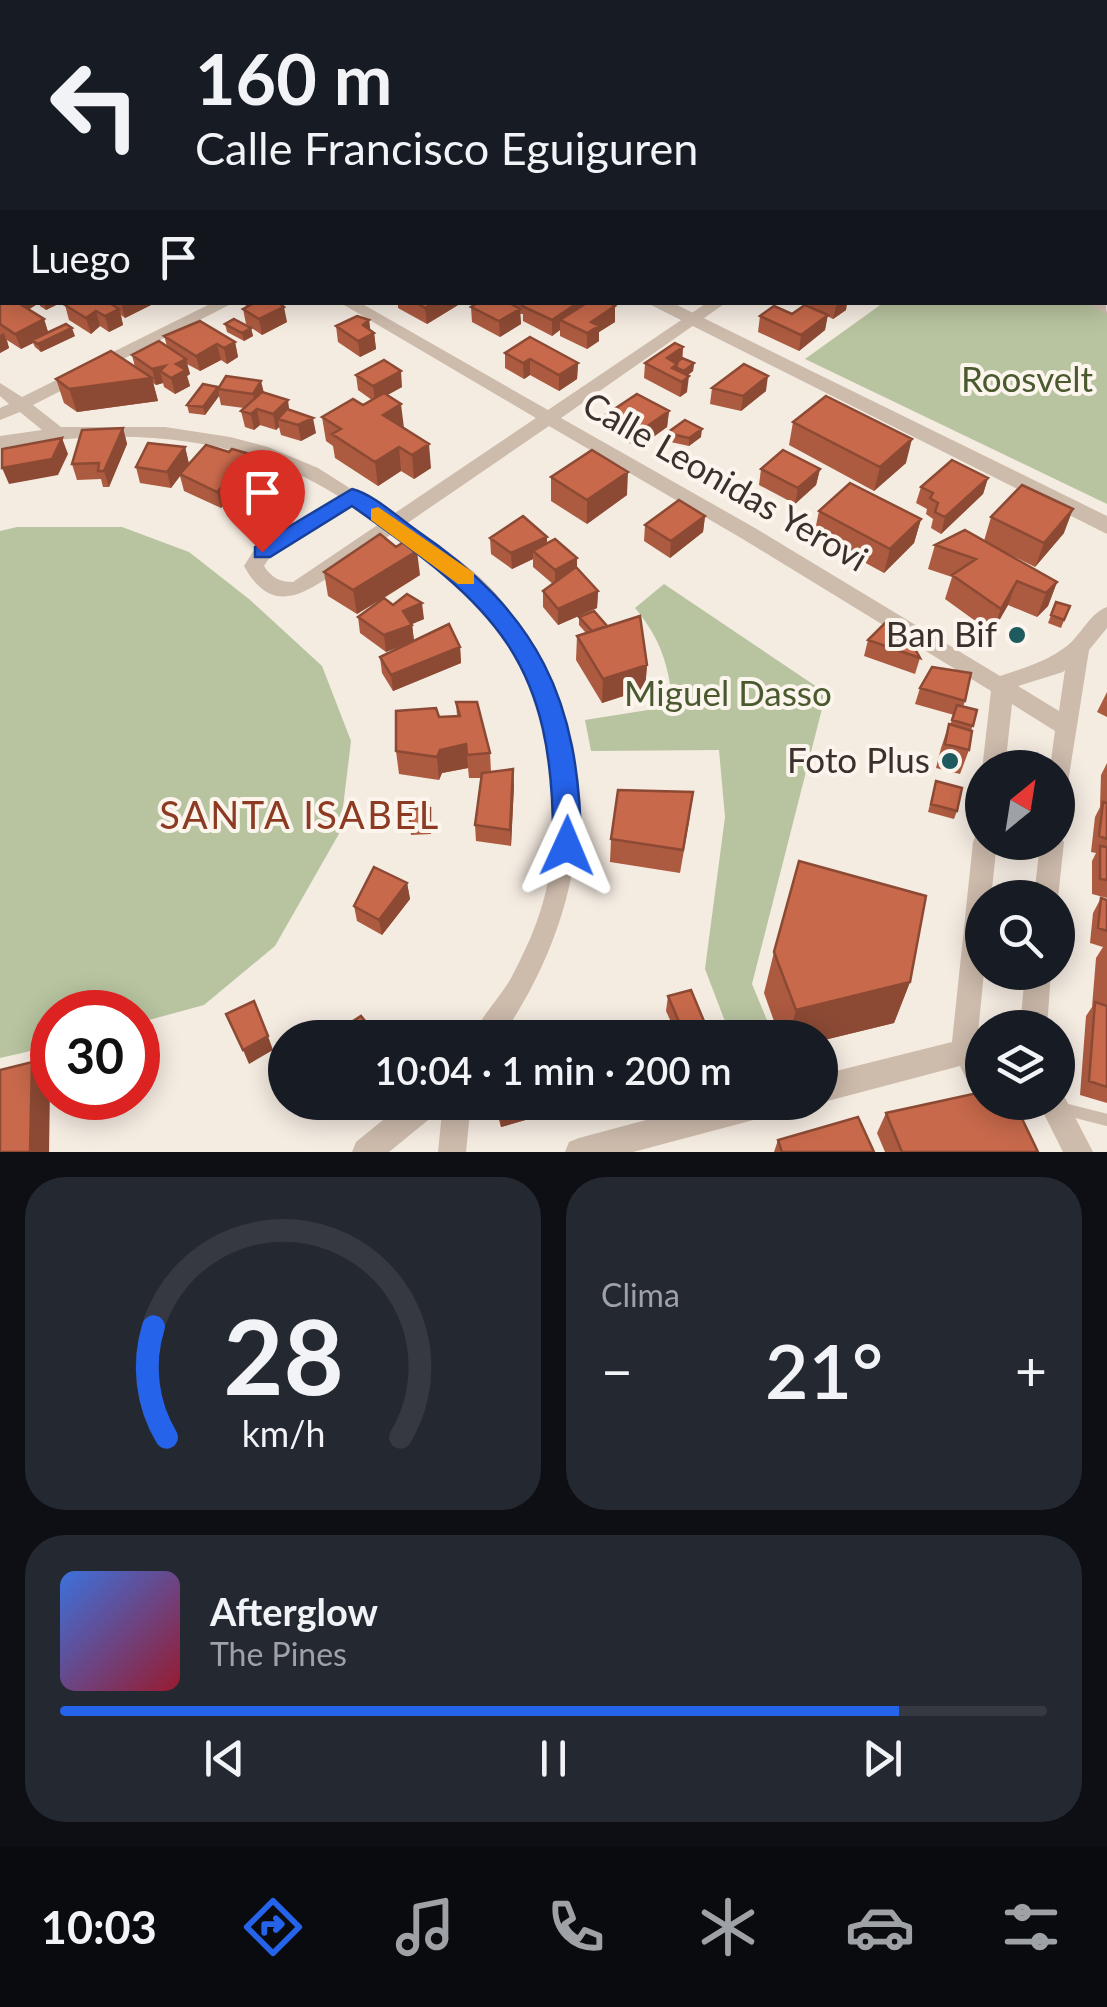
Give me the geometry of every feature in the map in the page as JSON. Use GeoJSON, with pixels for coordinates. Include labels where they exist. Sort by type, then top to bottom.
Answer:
{"type":"FeatureCollection","features":[{"type":"Feature","properties":{"kind":"street"},"geometry":{"type":"LineString","coordinates":[[0,415],[221,305]]}},
{"type":"Feature","properties":{"kind":"street","name":"Calle Leonidas Yerovi"},"geometry":{"type":"LineString","coordinates":[[353,305],[748,533],[1064,725]]}},
{"type":"Feature","properties":{"kind":"street"},"geometry":{"type":"LineString","coordinates":[[662,305],[1107,526]]}},
{"type":"Feature","properties":{"kind":"street"},"geometry":{"type":"LineString","coordinates":[[352,496],[262,552],[254,566],[260,580],[278,590],[297,589],[715,305]]}},
{"type":"Feature","properties":{"kind":"street"},"geometry":{"type":"LineString","coordinates":[[0,388],[57,433]]}},
{"type":"Feature","properties":{"kind":"street"},"geometry":{"type":"LineString","coordinates":[[0,442],[57,433],[164,432],[204,437],[286,460],[393,524],[469,581],[514,631],[551,706],[562,747],[569,825],[564,866],[542,945],[496,1020]]}},
{"type":"Feature","properties":{"kind":"street"},"geometry":{"type":"LineString","coordinates":[[994,750],[1001,689],[1008,678],[1049,669],[1079,648],[1107,614]]}},
{"type":"Feature","properties":{"kind":"street"},"geometry":{"type":"LineString","coordinates":[[1062,750],[1079,648]]}},
{"type":"Feature","properties":{"kind":"street"},"geometry":{"type":"LineString","coordinates":[[966,1010],[982,860]]}},
{"type":"Feature","properties":{"kind":"street"},"geometry":{"type":"LineString","coordinates":[[838,1084],[965,1052]]}},
{"type":"Feature","properties":{"kind":"street"},"geometry":{"type":"LineString","coordinates":[[366,1152],[406,1120]]}},
{"type":"Feature","properties":{"kind":"street"},"geometry":{"type":"LineString","coordinates":[[452,1152],[455,1120]]}},
{"type":"Feature","properties":{"kind":"street"},"geometry":{"type":"LineString","coordinates":[[579,1152],[701,1120]]}},
{"type":"Feature","properties":{"kind":"street"},"geometry":{"type":"LineString","coordinates":[[1062,1120],[1079,1152]]}},
{"type":"Feature","properties":{"kind":"lane"},"geometry":{"type":"LineString","coordinates":[[1075,1111],[1107,1120]]}},
{"type":"Feature","properties":{"kind":"green space","name":"Roosvelt"},"geometry":{"type":"Polygon","coordinates":[[[880,305],[1092,305],[1107,312],[1107,504],[805,359],[880,305]]]}},
{"type":"Feature","properties":{"kind":"green space"},"geometry":{"type":"Polygon","coordinates":[[[17,527],[122,527],[189,552],[249,599],[322,666],[351,741],[340,832],[275,946],[204,1005],[160,1017],[160,990],[30,990],[30,1051],[0,1058],[0,531],[17,527]]]}},
{"type":"Feature","properties":{"kind":"green space","name":"Miguel Dasso"},"geometry":{"type":"Polygon","coordinates":[[[664,584],[826,693],[752,984],[767,1020],[724,1020],[705,969],[725,817],[719,750],[591,751],[585,720],[673,706],[662,654],[635,608],[664,584]]]}},
{"type":"Feature","properties":{"kind":"building"},"geometry":{"type":"Polygon","coordinates":[[[0,305],[22,305],[44,319],[15,334],[0,324],[0,305]]]}},
{"type":"Feature","properties":{"kind":"building"},"geometry":{"type":"Polygon","coordinates":[[[65,305],[113,305],[119,309],[105,316],[96,311],[86,318],[65,305]]]}},
{"type":"Feature","properties":{"kind":"building"},"geometry":{"type":"Polygon","coordinates":[[[250,305],[284,307],[259,319],[243,309],[250,305]]]}},
{"type":"Feature","properties":{"kind":"building"},"geometry":{"type":"Polygon","coordinates":[[[513,305],[520,309],[499,321],[471,307],[513,305]]]}},
{"type":"Feature","properties":{"kind":"building"},"geometry":{"type":"Polygon","coordinates":[[[523,305],[574,305],[552,320],[523,305]]]}},
{"type":"Feature","properties":{"kind":"building"},"geometry":{"type":"Polygon","coordinates":[[[583,305],[615,306],[591,322],[599,326],[587,333],[560,320],[583,305]]]}},
{"type":"Feature","properties":{"kind":"building"},"geometry":{"type":"Polygon","coordinates":[[[805,305],[828,315],[801,335],[760,316],[774,306],[792,314],[805,305]]]}},
{"type":"Feature","properties":{"kind":"building"},"geometry":{"type":"Polygon","coordinates":[[[357,316],[369,320],[363,325],[374,333],[358,341],[336,326],[357,316]]]}},
{"type":"Feature","properties":{"kind":"building"},"geometry":{"type":"Polygon","coordinates":[[[234,319],[251,328],[242,333],[225,324],[234,319]]]}},
{"type":"Feature","properties":{"kind":"building"},"geometry":{"type":"Polygon","coordinates":[[[200,321],[235,342],[224,348],[217,344],[196,356],[164,336],[200,321]]]}},
{"type":"Feature","properties":{"kind":"building"},"geometry":{"type":"Polygon","coordinates":[[[66,324],[72,328],[38,344],[32,340],[66,324]]]}},
{"type":"Feature","properties":{"kind":"building"},"geometry":{"type":"Polygon","coordinates":[[[530,337],[578,363],[559,375],[530,359],[523,363],[505,353],[530,337]]]}},
{"type":"Feature","properties":{"kind":"building"},"geometry":{"type":"Polygon","coordinates":[[[159,341],[186,359],[176,364],[186,370],[171,378],[160,371],[165,366],[152,369],[132,355],[159,341]]]}},
{"type":"Feature","properties":{"kind":"building"},"geometry":{"type":"Polygon","coordinates":[[[675,343],[683,347],[667,358],[677,364],[672,368],[689,376],[682,382],[645,363],[675,343]]]}},
{"type":"Feature","properties":{"kind":"building"},"geometry":{"type":"Polygon","coordinates":[[[111,351],[152,378],[69,389],[56,379],[111,351]]]}},
{"type":"Feature","properties":{"kind":"building"},"geometry":{"type":"Polygon","coordinates":[[[682,358],[694,363],[684,371],[676,363],[682,358]]]}},
{"type":"Feature","properties":{"kind":"building"},"geometry":{"type":"Polygon","coordinates":[[[384,360],[401,371],[373,386],[356,375],[384,360]]]}},
{"type":"Feature","properties":{"kind":"building"},"geometry":{"type":"Polygon","coordinates":[[[744,364],[768,376],[743,396],[712,388],[744,364]]]}},
{"type":"Feature","properties":{"kind":"building"},"geometry":{"type":"Polygon","coordinates":[[[226,376],[261,381],[253,394],[218,389],[226,376]]]}},
{"type":"Feature","properties":{"kind":"building"},"geometry":{"type":"Polygon","coordinates":[[[203,384],[218,387],[203,407],[187,405],[203,384]]]}},
{"type":"Feature","properties":{"kind":"building"},"geometry":{"type":"Polygon","coordinates":[[[262,392],[288,400],[273,414],[257,409],[251,414],[241,411],[262,392]]]}},
{"type":"Feature","properties":{"kind":"building"},"geometry":{"type":"Polygon","coordinates":[[[384,393],[401,404],[383,415],[429,444],[412,455],[399,447],[375,462],[332,434],[341,429],[322,417],[353,399],[363,405],[384,393]]]}},
{"type":"Feature","properties":{"kind":"building"},"geometry":{"type":"Polygon","coordinates":[[[637,394],[669,411],[639,432],[607,414],[637,394]]]}},
{"type":"Feature","properties":{"kind":"building"},"geometry":{"type":"Polygon","coordinates":[[[826,396],[912,439],[880,467],[793,422],[826,396]]]}},
{"type":"Feature","properties":{"kind":"building"},"geometry":{"type":"Polygon","coordinates":[[[287,409],[313,418],[298,425],[278,419],[287,409]]]}},
{"type":"Feature","properties":{"kind":"building"},"geometry":{"type":"Polygon","coordinates":[[[685,420],[702,429],[689,438],[667,433],[685,420]]]}},
{"type":"Feature","properties":{"kind":"building"},"geometry":{"type":"Polygon","coordinates":[[[123,428],[104,471],[98,471],[99,463],[72,464],[82,430],[123,428]]]}},
{"type":"Feature","properties":{"kind":"building"},"geometry":{"type":"Polygon","coordinates":[[[62,438],[52,459],[2,468],[2,449],[62,438]]]}},
{"type":"Feature","properties":{"kind":"building"},"geometry":{"type":"Polygon","coordinates":[[[148,443],[185,447],[167,472],[136,467],[148,443]]]}},
{"type":"Feature","properties":{"kind":"building"},"geometry":{"type":"Polygon","coordinates":[[[206,445],[253,455],[217,492],[180,474],[206,445]]]}},
{"type":"Feature","properties":{"kind":"building"},"geometry":{"type":"Polygon","coordinates":[[[592,450],[628,472],[587,500],[551,477],[592,450]]]}},
{"type":"Feature","properties":{"kind":"building"},"geometry":{"type":"Polygon","coordinates":[[[783,450],[820,469],[798,488],[761,469],[783,450]]]}},
{"type":"Feature","properties":{"kind":"building"},"geometry":{"type":"Polygon","coordinates":[[[952,460],[988,478],[945,517],[935,512],[938,503],[930,498],[933,493],[921,487],[952,460]]]}},
{"type":"Feature","properties":{"kind":"building"},"geometry":{"type":"Polygon","coordinates":[[[850,483],[921,519],[890,549],[819,511],[850,483]]]}},
{"type":"Feature","properties":{"kind":"building"},"geometry":{"type":"Polygon","coordinates":[[[1022,485],[1073,509],[1044,543],[991,517],[1022,485]]]}},
{"type":"Feature","properties":{"kind":"building"},"geometry":{"type":"Polygon","coordinates":[[[679,500],[705,516],[671,541],[645,525],[679,500]]]}},
{"type":"Feature","properties":{"kind":"building"},"geometry":{"type":"Polygon","coordinates":[[[523,516],[547,537],[511,553],[490,538],[523,516]]]}},
{"type":"Feature","properties":{"kind":"building"},"geometry":{"type":"Polygon","coordinates":[[[965,530],[1057,582],[1046,593],[1017,581],[1001,609],[952,575],[976,559],[935,545],[965,530]]]}},
{"type":"Feature","properties":{"kind":"building"},"geometry":{"type":"Polygon","coordinates":[[[380,534],[396,547],[405,541],[417,551],[353,590],[324,572],[380,534]]]}},
{"type":"Feature","properties":{"kind":"building"},"geometry":{"type":"Polygon","coordinates":[[[555,539],[577,558],[555,570],[533,551],[555,539]]]}},
{"type":"Feature","properties":{"kind":"building"},"geometry":{"type":"Polygon","coordinates":[[[576,567],[598,591],[558,609],[543,591],[576,567]]]}},
{"type":"Feature","properties":{"kind":"building"},"geometry":{"type":"Polygon","coordinates":[[[407,594],[422,603],[403,611],[412,625],[384,635],[358,617],[384,598],[393,605],[407,594]]]}},
{"type":"Feature","properties":{"kind":"building"},"geometry":{"type":"Polygon","coordinates":[[[1056,602],[1070,606],[1064,620],[1051,615],[1056,602]]]}},
{"type":"Feature","properties":{"kind":"building"},"geometry":{"type":"Polygon","coordinates":[[[594,611],[607,626],[592,631],[579,617],[594,611]]]}},
{"type":"Feature","properties":{"kind":"building"},"geometry":{"type":"Polygon","coordinates":[[[640,616],[647,665],[603,679],[577,636],[640,616]]]}},
{"type":"Feature","properties":{"kind":"building"},"geometry":{"type":"Polygon","coordinates":[[[885,623],[908,636],[920,658],[868,640],[885,623]]]}},
{"type":"Feature","properties":{"kind":"building"},"geometry":{"type":"Polygon","coordinates":[[[449,624],[460,647],[391,675],[380,657],[449,624]]]}},
{"type":"Feature","properties":{"kind":"building"},"geometry":{"type":"Polygon","coordinates":[[[932,667],[971,673],[965,701],[920,688],[932,667]]]}},
{"type":"Feature","properties":{"kind":"building"},"geometry":{"type":"Polygon","coordinates":[[[456,702],[477,702],[490,753],[467,755],[466,744],[440,750],[437,757],[396,751],[396,711],[436,708],[439,717],[460,716],[456,702]]]}},
{"type":"Feature","properties":{"kind":"building"},"geometry":{"type":"Polygon","coordinates":[[[957,705],[977,710],[973,726],[952,720],[957,705]]]}},
{"type":"Feature","properties":{"kind":"building"},"geometry":{"type":"Polygon","coordinates":[[[949,724],[972,731],[969,750],[945,744],[949,724]]]}},
{"type":"Feature","properties":{"kind":"building"},"geometry":{"type":"Polygon","coordinates":[[[513,769],[510,830],[475,825],[482,773],[513,769]]]}},
{"type":"Feature","properties":{"kind":"building"},"geometry":{"type":"Polygon","coordinates":[[[936,781],[962,788],[957,811],[931,804],[936,781]]]}},
{"type":"Feature","properties":{"kind":"building"},"geometry":{"type":"Polygon","coordinates":[[[618,790],[693,792],[683,850],[611,839],[618,790]]]}},
{"type":"Feature","properties":{"kind":"building"},"geometry":{"type":"Polygon","coordinates":[[[1103,802],[1107,803],[1107,839],[1099,836],[1103,802]]]}},
{"type":"Feature","properties":{"kind":"building"},"geometry":{"type":"Polygon","coordinates":[[[430,808],[430,827],[410,827],[410,809],[430,808]]]}},
{"type":"Feature","properties":{"kind":"building"},"geometry":{"type":"Polygon","coordinates":[[[1100,846],[1107,847],[1107,880],[1100,879],[1100,846]]]}},
{"type":"Feature","properties":{"kind":"building"},"geometry":{"type":"Polygon","coordinates":[[[799,861],[926,896],[910,982],[796,1010],[774,952],[799,861]]]}},
{"type":"Feature","properties":{"kind":"building"},"geometry":{"type":"Polygon","coordinates":[[[374,867],[407,883],[379,920],[354,906],[374,867]]]}},
{"type":"Feature","properties":{"kind":"building"},"geometry":{"type":"Polygon","coordinates":[[[1101,898],[1107,900],[1107,931],[1098,928],[1101,898]]]}},
{"type":"Feature","properties":{"kind":"building"},"geometry":{"type":"Polygon","coordinates":[[[691,990],[704,1020],[678,1020],[668,996],[691,990]]]}},
{"type":"Feature","properties":{"kind":"building"},"geometry":{"type":"Polygon","coordinates":[[[254,1001],[268,1036],[243,1050],[226,1014],[254,1001]]]}},
{"type":"Feature","properties":{"kind":"building"},"geometry":{"type":"Polygon","coordinates":[[[1095,1002],[1107,1006],[1107,1087],[1089,1081],[1095,1002]]]}},
{"type":"Feature","properties":{"kind":"building"},"geometry":{"type":"Polygon","coordinates":[[[30,1062],[30,1152],[0,1152],[0,1070],[30,1062]]]}},
{"type":"Feature","properties":{"kind":"building"},"geometry":{"type":"Polygon","coordinates":[[[965,1096],[965,1120],[1023,1120],[1038,1152],[902,1152],[886,1113],[965,1096]]]}},
{"type":"Feature","properties":{"kind":"building"},"geometry":{"type":"Polygon","coordinates":[[[858,1117],[874,1152],[782,1152],[778,1140],[858,1117]]]}},
{"type":"Feature","properties":{"kind":"slow traffic"},"geometry":{"type":"LineString","coordinates":[[378,514],[466,579]]}},
{"type":"Feature","properties":{"kind":"place","name":"Ban Bif"},"geometry":{"type":"Point","coordinates":[1017,635]}},
{"type":"Feature","properties":{"kind":"place","name":"Foto Plus"},"geometry":{"type":"Point","coordinates":[950,761]}},
{"type":"Feature","properties":{"kind":"district","name":"SANTA ISABEL"},"geometry":{"type":"Point","coordinates":[300,816]}},
{"type":"Feature","properties":{"kind":"route"},"geometry":{"type":"LineString","coordinates":[[262,552],[352,496],[436,555],[492,602],[535,667],[551,706],[567,784],[567,846]]}}]}
